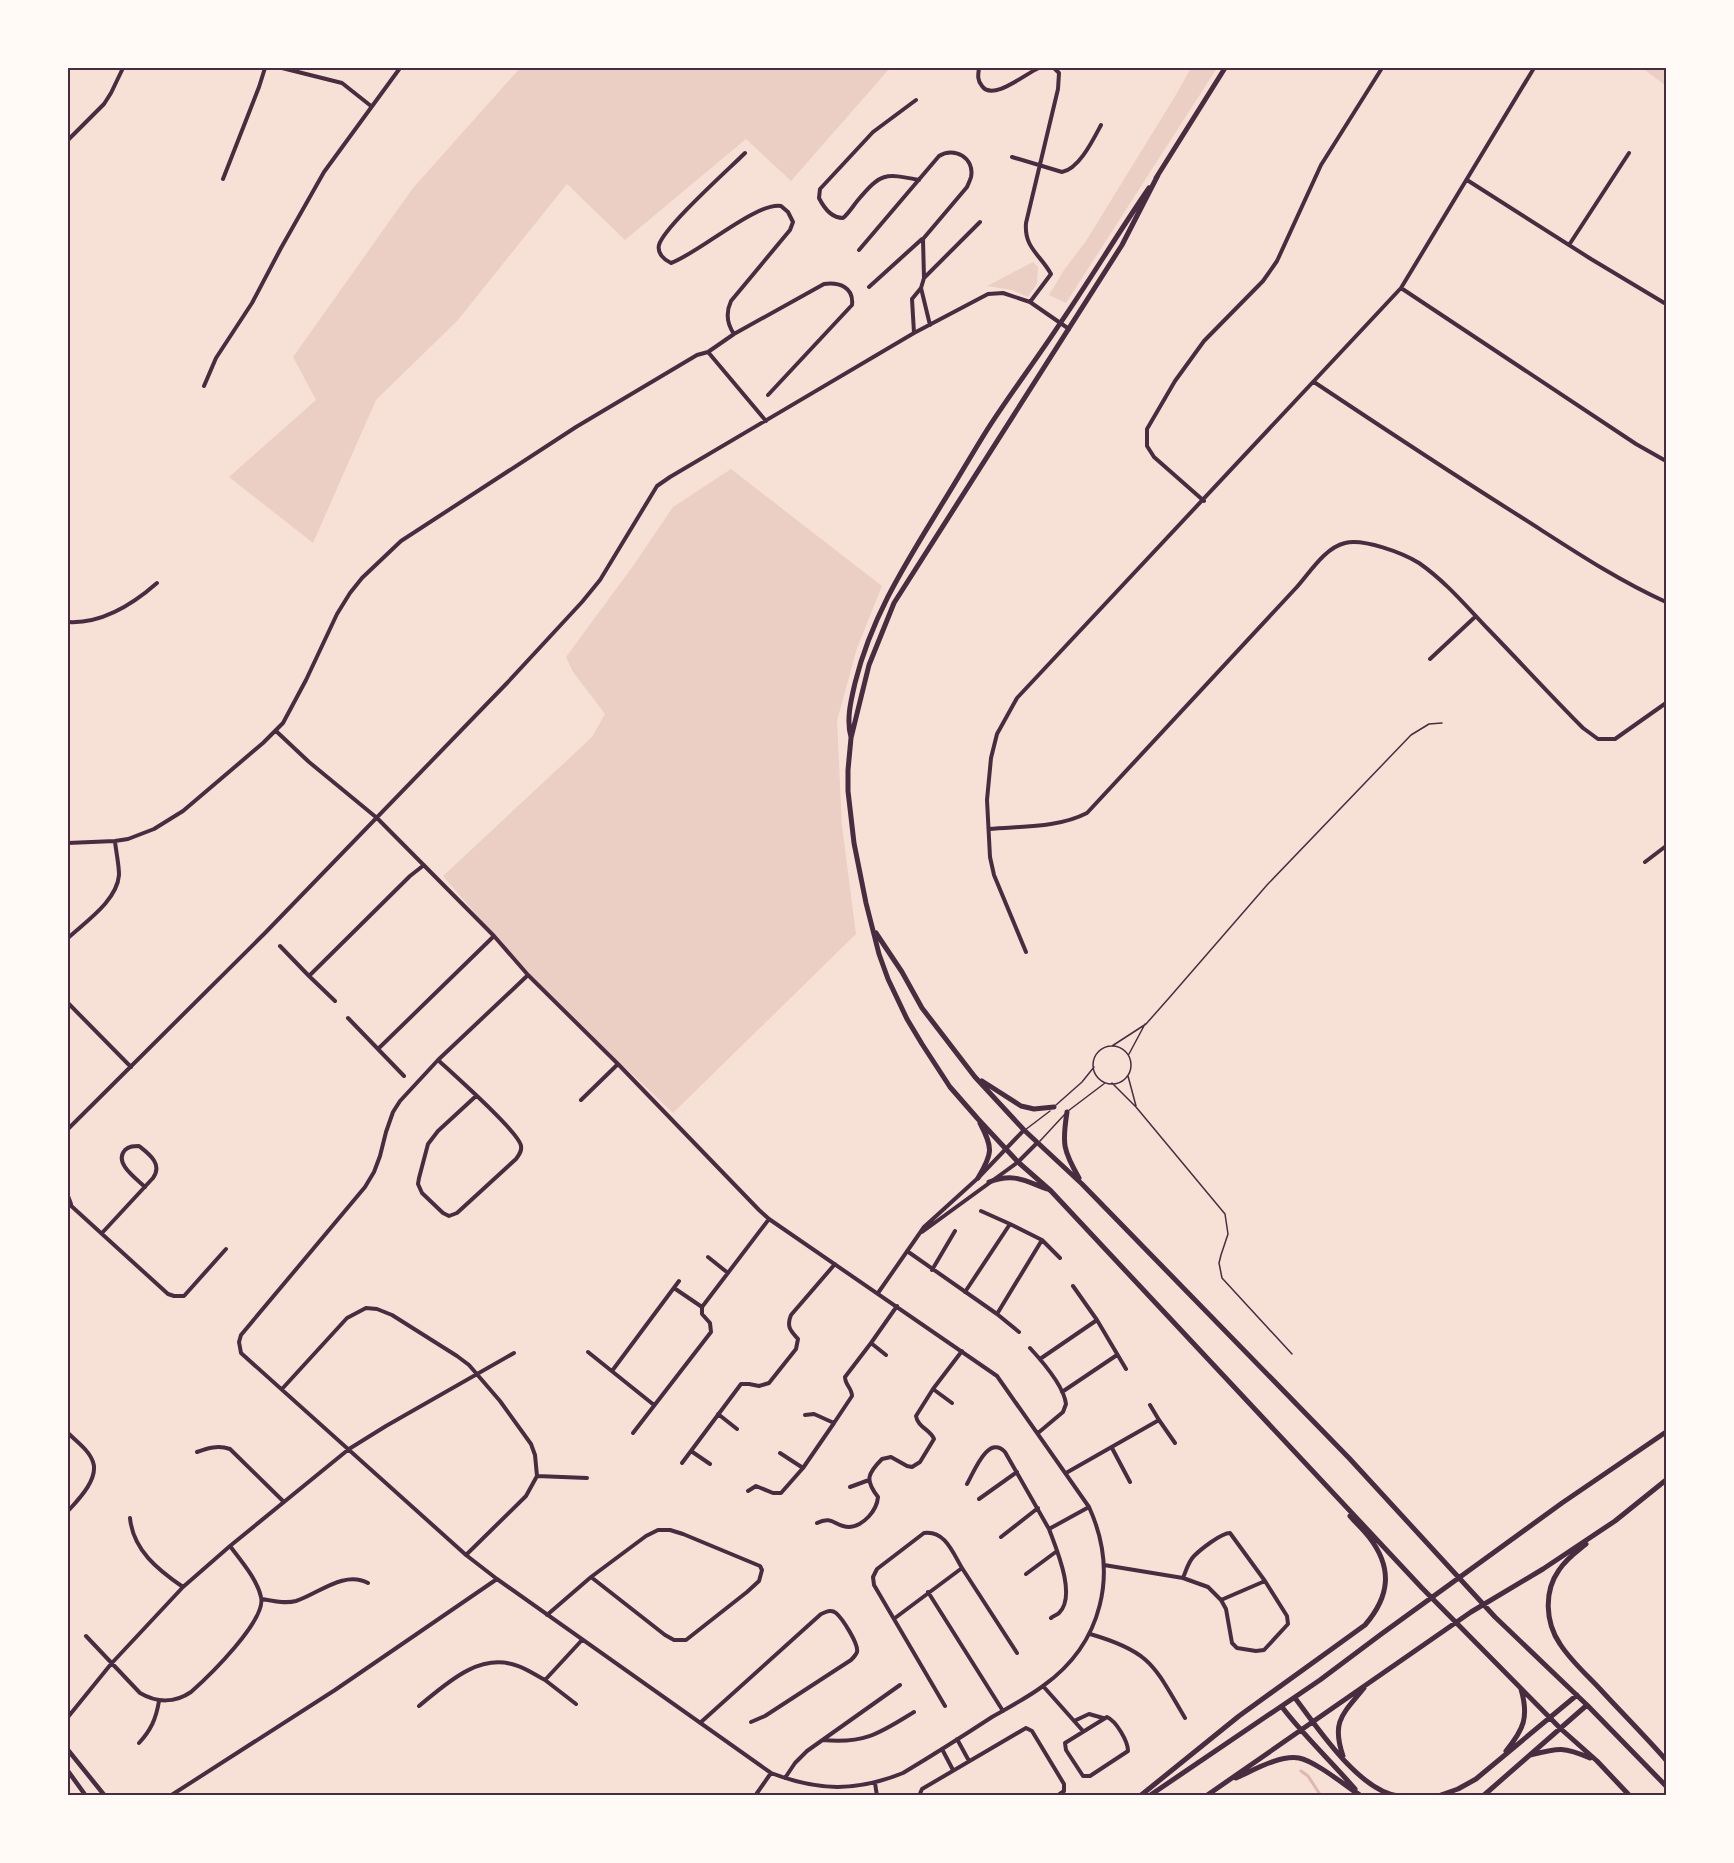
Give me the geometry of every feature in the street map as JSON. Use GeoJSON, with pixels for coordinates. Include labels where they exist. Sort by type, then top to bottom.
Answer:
{"type":"FeatureCollection","features":[{"type":"Feature","properties":{"kind":"main road"},"geometry":{"type":"LineString","coordinates":[[851,738],[849,722],[858,671],[868,639],[903,567],[988,429],[1158,175],[1225,68]]}},
{"type":"Feature","properties":{"kind":"main road"},"geometry":{"type":"LineString","coordinates":[[1158,175],[1122,245],[894,603],[870,664],[851,738],[848,780],[851,824],[859,875],[879,954],[907,1019],[950,1087],[978,1119],[1018,1162],[1052,1191],[1422,1588],[1630,1796]]}},
{"type":"Feature","properties":{"kind":"main road"},"geometry":{"type":"LineString","coordinates":[[874,929],[922,1008],[975,1077],[1024,1130],[1082,1184],[1348,1458],[1495,1617],[1577,1695],[1666,1786]]}},
{"type":"Feature","properties":{"kind":"main road"},"geometry":{"type":"LineString","coordinates":[[975,1077],[1021,1106],[1034,1109],[1054,1107]]}},
{"type":"Feature","properties":{"kind":"main road"},"geometry":{"type":"LineString","coordinates":[[1067,1112],[1064,1149],[1082,1184]]}},
{"type":"Feature","properties":{"kind":"main road"},"geometry":{"type":"LineString","coordinates":[[978,1119],[990,1148],[988,1162],[978,1178]]}},
{"type":"Feature","properties":{"kind":"main road"},"geometry":{"type":"LineString","coordinates":[[989,1182],[1003,1177],[1016,1178],[1052,1191]]}},
{"type":"Feature","properties":{"kind":"main road"},"geometry":{"type":"LineString","coordinates":[[1149,1796],[1295,1698],[1562,1503],[1666,1432]]}},
{"type":"Feature","properties":{"kind":"main road"},"geometry":{"type":"LineString","coordinates":[[1666,1480],[1570,1557],[1552,1582],[1548,1606],[1552,1630],[1568,1655],[1666,1760]]}},
{"type":"Feature","properties":{"kind":"main road"},"geometry":{"type":"LineString","coordinates":[[1140,1796],[1239,1716],[1365,1626],[1374,1614],[1382,1600],[1385,1588],[1383,1561],[1369,1537],[1339,1500]]}},
{"type":"Feature","properties":{"kind":"main road"},"geometry":{"type":"LineString","coordinates":[[1206,1796],[1471,1612],[1543,1569],[1615,1521]]}},
{"type":"Feature","properties":{"kind":"main road"},"geometry":{"type":"LineString","coordinates":[[1343,1758],[1338,1743],[1337,1729],[1347,1709],[1370,1681]]}},
{"type":"Feature","properties":{"kind":"main road"},"geometry":{"type":"LineString","coordinates":[[1499,1760],[1524,1725],[1525,1704],[1521,1688]]}},
{"type":"Feature","properties":{"kind":"main road"},"geometry":{"type":"LineString","coordinates":[[1438,1796],[1476,1779],[1577,1695]]}},
{"type":"Feature","properties":{"kind":"main road"},"geometry":{"type":"LineString","coordinates":[[1295,1698],[1330,1745],[1356,1772],[1372,1785],[1388,1794],[1398,1796]]}},
{"type":"Feature","properties":{"kind":"main road"},"geometry":{"type":"LineString","coordinates":[[1483,1796],[1587,1705]]}},
{"type":"Feature","properties":{"kind":"main road"},"geometry":{"type":"LineString","coordinates":[[1282,1707],[1360,1795]]}},
{"type":"Feature","properties":{"kind":"main road"},"geometry":{"type":"LineString","coordinates":[[1528,1756],[1554,1749],[1565,1749],[1597,1761]]}},
{"type":"Feature","properties":{"kind":"main road"},"geometry":{"type":"LineString","coordinates":[[1226,1782],[1272,1763],[1296,1758],[1306,1760],[1360,1795]]}},
{"type":"Feature","properties":{"kind":"street"},"geometry":{"type":"LineString","coordinates":[[68,140],[104,104],[123,68]]}},
{"type":"Feature","properties":{"kind":"street"},"geometry":{"type":"LineString","coordinates":[[223,178],[265,68]]}},
{"type":"Feature","properties":{"kind":"street"},"geometry":{"type":"LineString","coordinates":[[282,68],[342,84],[371,106]]}},
{"type":"Feature","properties":{"kind":"street"},"geometry":{"type":"LineString","coordinates":[[204,386],[216,358],[252,303],[285,239],[324,172],[400,68]]}},
{"type":"Feature","properties":{"kind":"street"},"geometry":{"type":"LineString","coordinates":[[979,68],[977,78],[985,90],[992,91],[1009,86],[1039,68]]}},
{"type":"Feature","properties":{"kind":"street"},"geometry":{"type":"LineString","coordinates":[[1030,302],[1051,274],[1028,242],[1025,234],[1059,80],[1059,73],[1054,68]]}},
{"type":"Feature","properties":{"kind":"street"},"geometry":{"type":"LineString","coordinates":[[1204,501],[1154,456],[1147,446],[1147,429],[1175,381],[1204,341],[1263,281],[1277,261],[1321,165],[1382,68]]}},
{"type":"Feature","properties":{"kind":"street"},"geometry":{"type":"LineString","coordinates":[[1026,952],[994,875],[990,857],[987,800],[991,758],[997,734],[1017,698],[1204,501],[1401,288],[1534,68]]}},
{"type":"Feature","properties":{"kind":"street"},"geometry":{"type":"LineString","coordinates":[[916,100],[873,132],[856,149],[820,189],[819,198],[831,214],[843,218],[877,179],[892,175],[920,180]]}},
{"type":"Feature","properties":{"kind":"street"},"geometry":{"type":"LineString","coordinates":[[1012,157],[1062,172],[1069,171],[1101,125]]}},
{"type":"Feature","properties":{"kind":"street"},"geometry":{"type":"LineString","coordinates":[[859,250],[939,156],[945,152],[956,152],[967,160],[971,169],[967,187],[922,238],[869,287]]}},
{"type":"Feature","properties":{"kind":"street"},"geometry":{"type":"LineString","coordinates":[[734,334],[728,320],[730,301],[790,230],[793,222],[788,212],[781,206],[766,207],[701,248],[670,263],[663,258],[659,246],[664,235],[745,153]]}},
{"type":"Feature","properties":{"kind":"street"},"geometry":{"type":"LineString","coordinates":[[1569,244],[1629,153]]}},
{"type":"Feature","properties":{"kind":"street"},"geometry":{"type":"LineString","coordinates":[[1467,180],[1666,304]]}},
{"type":"Feature","properties":{"kind":"street"},"geometry":{"type":"LineString","coordinates":[[924,278],[980,222]]}},
{"type":"Feature","properties":{"kind":"street"},"geometry":{"type":"LineString","coordinates":[[914,333],[912,299],[921,288],[924,278],[922,238]]}},
{"type":"Feature","properties":{"kind":"street"},"geometry":{"type":"LineString","coordinates":[[68,843],[115,842],[154,829],[183,811],[276,731],[299,693],[329,629],[350,593],[362,578],[401,542],[576,427],[697,356],[708,352],[734,334],[824,284],[834,282],[842,284],[853,298],[852,305],[768,395]]}},
{"type":"Feature","properties":{"kind":"street"},"geometry":{"type":"LineString","coordinates":[[921,288],[930,325]]}},
{"type":"Feature","properties":{"kind":"street"},"geometry":{"type":"LineString","coordinates":[[1401,288],[1636,444],[1666,461]]}},
{"type":"Feature","properties":{"kind":"street"},"geometry":{"type":"LineString","coordinates":[[68,1129],[265,933],[508,682],[582,602],[600,580],[657,486],[914,333],[988,294],[1003,293],[1030,302],[1070,329]]}},
{"type":"Feature","properties":{"kind":"street"},"geometry":{"type":"LineString","coordinates":[[708,352],[766,421]]}},
{"type":"Feature","properties":{"kind":"street"},"geometry":{"type":"LineString","coordinates":[[1314,382],[1431,461],[1539,529],[1611,573],[1666,602]]}},
{"type":"Feature","properties":{"kind":"street"},"geometry":{"type":"LineString","coordinates":[[989,829],[1055,824],[1087,813],[1317,564],[1334,547],[1353,542],[1371,544],[1419,563],[1449,588],[1583,728],[1598,738],[1616,739],[1666,703]]}},
{"type":"Feature","properties":{"kind":"street"},"geometry":{"type":"LineString","coordinates":[[68,622],[95,619],[122,610],[157,583]]}},
{"type":"Feature","properties":{"kind":"street"},"geometry":{"type":"LineString","coordinates":[[1430,659],[1476,616]]}},
{"type":"Feature","properties":{"kind":"street"},"geometry":{"type":"LineString","coordinates":[[276,731],[309,762],[377,818],[769,1219],[997,1376],[1089,1507],[1097,1523],[1104,1565],[1103,1593],[1090,1634],[1073,1657],[1043,1686],[903,1773],[875,1783],[822,1788],[771,1773],[466,1555],[246,1358],[239,1346],[241,1335],[365,1187],[377,1164],[393,1112],[399,1101],[438,1060],[528,975]]}},
{"type":"Feature","properties":{"kind":"street"},"geometry":{"type":"LineString","coordinates":[[68,938],[101,907],[116,886],[119,875],[115,842]]}},
{"type":"Feature","properties":{"kind":"street"},"geometry":{"type":"LineString","coordinates":[[1645,862],[1666,846]]}},
{"type":"Feature","properties":{"kind":"street"},"geometry":{"type":"LineString","coordinates":[[309,976],[410,876],[424,865]]}},
{"type":"Feature","properties":{"kind":"street"},"geometry":{"type":"LineString","coordinates":[[378,1049],[494,936]]}},
{"type":"Feature","properties":{"kind":"street"},"geometry":{"type":"LineString","coordinates":[[280,946],[335,1001]]}},
{"type":"Feature","properties":{"kind":"street"},"geometry":{"type":"LineString","coordinates":[[68,1003],[130,1067]]}},
{"type":"Feature","properties":{"kind":"street"},"geometry":{"type":"LineString","coordinates":[[348,1018],[404,1076]]}},
{"type":"Feature","properties":{"kind":"street"},"geometry":{"type":"LineString","coordinates":[[438,1060],[476,1096],[518,1139],[521,1145],[516,1159],[457,1213],[449,1216],[422,1193],[418,1184],[419,1178],[428,1144],[438,1131],[476,1096]]}},
{"type":"Feature","properties":{"kind":"street"},"geometry":{"type":"LineString","coordinates":[[581,1100],[618,1064]]}},
{"type":"Feature","properties":{"kind":"street"},"geometry":{"type":"LineString","coordinates":[[878,1293],[922,1229],[1007,1150],[1024,1130]]}},
{"type":"Feature","properties":{"kind":"street"},"geometry":{"type":"LineString","coordinates":[[921,1233],[1018,1162],[1037,1143]]}},
{"type":"Feature","properties":{"kind":"street"},"geometry":{"type":"LineString","coordinates":[[102,1233],[145,1187],[156,1174],[155,1161],[139,1146],[129,1147],[122,1155],[123,1164],[145,1187]]}},
{"type":"Feature","properties":{"kind":"street"},"geometry":{"type":"LineString","coordinates":[[68,1196],[73,1207]]}},
{"type":"Feature","properties":{"kind":"street"},"geometry":{"type":"LineString","coordinates":[[68,1203],[168,1294],[174,1296],[184,1296],[226,1249]]}},
{"type":"Feature","properties":{"kind":"street"},"geometry":{"type":"LineString","coordinates":[[981,1211],[1042,1240],[1060,1258]]}},
{"type":"Feature","properties":{"kind":"street"},"geometry":{"type":"LineString","coordinates":[[633,1433],[711,1332],[710,1323],[702,1314],[702,1307],[769,1219]]}},
{"type":"Feature","properties":{"kind":"street"},"geometry":{"type":"LineString","coordinates":[[965,1292],[1010,1224]]}},
{"type":"Feature","properties":{"kind":"street"},"geometry":{"type":"LineString","coordinates":[[932,1270],[955,1231]]}},
{"type":"Feature","properties":{"kind":"street"},"geometry":{"type":"LineString","coordinates":[[997,1314],[1042,1240]]}},
{"type":"Feature","properties":{"kind":"street"},"geometry":{"type":"LineString","coordinates":[[908,1251],[997,1314],[1018,1332]]}},
{"type":"Feature","properties":{"kind":"street"},"geometry":{"type":"LineString","coordinates":[[708,1257],[728,1273]]}},
{"type":"Feature","properties":{"kind":"street"},"geometry":{"type":"LineString","coordinates":[[682,1463],[741,1384],[749,1383],[759,1386],[769,1383],[796,1349],[798,1340],[790,1331],[789,1326],[791,1315],[835,1264]]}},
{"type":"Feature","properties":{"kind":"street"},"geometry":{"type":"LineString","coordinates":[[612,1371],[679,1281]]}},
{"type":"Feature","properties":{"kind":"street"},"geometry":{"type":"LineString","coordinates":[[1073,1286],[1097,1320],[1126,1369]]}},
{"type":"Feature","properties":{"kind":"street"},"geometry":{"type":"LineString","coordinates":[[674,1288],[702,1307]]}},
{"type":"Feature","properties":{"kind":"street"},"geometry":{"type":"LineString","coordinates":[[748,1491],[756,1486],[773,1493],[781,1493],[803,1468],[852,1396],[852,1390],[845,1382],[845,1377],[897,1306]]}},
{"type":"Feature","properties":{"kind":"street"},"geometry":{"type":"LineString","coordinates":[[282,1389],[347,1318],[366,1308],[377,1309],[424,1334],[469,1365],[500,1401],[531,1444],[535,1455],[537,1476],[526,1496],[466,1555]]}},
{"type":"Feature","properties":{"kind":"street"},"geometry":{"type":"LineString","coordinates":[[1040,1359],[1097,1320]]}},
{"type":"Feature","properties":{"kind":"street"},"geometry":{"type":"LineString","coordinates":[[871,1343],[886,1355]]}},
{"type":"Feature","properties":{"kind":"street"},"geometry":{"type":"LineString","coordinates":[[1030,1348],[1062,1392],[1066,1404],[1063,1412],[1038,1433]]}},
{"type":"Feature","properties":{"kind":"street"},"geometry":{"type":"LineString","coordinates":[[817,1523],[828,1519],[849,1527],[854,1526],[874,1509],[878,1497],[869,1485],[869,1480],[878,1463],[887,1457],[912,1467],[920,1462],[934,1440],[929,1432],[920,1426],[916,1416],[962,1351]]}},
{"type":"Feature","properties":{"kind":"street"},"geometry":{"type":"LineString","coordinates":[[588,1352],[654,1405]]}},
{"type":"Feature","properties":{"kind":"street"},"geometry":{"type":"LineString","coordinates":[[68,1717],[111,1664],[183,1587],[230,1546],[349,1449],[514,1353]]}},
{"type":"Feature","properties":{"kind":"street"},"geometry":{"type":"LineString","coordinates":[[1062,1392],[1117,1355]]}},
{"type":"Feature","properties":{"kind":"street"},"geometry":{"type":"LineString","coordinates":[[933,1389],[952,1403]]}},
{"type":"Feature","properties":{"kind":"street"},"geometry":{"type":"LineString","coordinates":[[1150,1405],[1175,1443]]}},
{"type":"Feature","properties":{"kind":"street"},"geometry":{"type":"LineString","coordinates":[[718,1414],[737,1429]]}},
{"type":"Feature","properties":{"kind":"street"},"geometry":{"type":"LineString","coordinates":[[806,1415],[814,1414],[834,1423]]}},
{"type":"Feature","properties":{"kind":"street"},"geometry":{"type":"LineString","coordinates":[[1066,1473],[1160,1420]]}},
{"type":"Feature","properties":{"kind":"street"},"geometry":{"type":"LineString","coordinates":[[68,1433],[85,1449],[93,1461],[94,1468],[86,1488],[68,1511]]}},
{"type":"Feature","properties":{"kind":"street"},"geometry":{"type":"LineString","coordinates":[[197,1452],[215,1447],[230,1449],[284,1502]]}},
{"type":"Feature","properties":{"kind":"street"},"geometry":{"type":"LineString","coordinates":[[967,1484],[986,1451],[992,1447],[1002,1449],[1038,1508],[1057,1551],[1066,1592],[1060,1612],[1051,1618]]}},
{"type":"Feature","properties":{"kind":"street"},"geometry":{"type":"LineString","coordinates":[[1112,1448],[1130,1482]]}},
{"type":"Feature","properties":{"kind":"street"},"geometry":{"type":"LineString","coordinates":[[691,1451],[710,1464]]}},
{"type":"Feature","properties":{"kind":"street"},"geometry":{"type":"LineString","coordinates":[[780,1453],[803,1468]]}},
{"type":"Feature","properties":{"kind":"street"},"geometry":{"type":"LineString","coordinates":[[979,1499],[1017,1472]]}},
{"type":"Feature","properties":{"kind":"street"},"geometry":{"type":"LineString","coordinates":[[537,1476],[587,1478]]}},
{"type":"Feature","properties":{"kind":"street"},"geometry":{"type":"LineString","coordinates":[[850,1487],[869,1480]]}},
{"type":"Feature","properties":{"kind":"street"},"geometry":{"type":"LineString","coordinates":[[1049,1529],[1089,1507]]}},
{"type":"Feature","properties":{"kind":"street"},"geometry":{"type":"LineString","coordinates":[[1001,1538],[1038,1508]]}},
{"type":"Feature","properties":{"kind":"street"},"geometry":{"type":"LineString","coordinates":[[130,1518],[131,1529],[144,1554],[167,1576],[183,1587]]}},
{"type":"Feature","properties":{"kind":"street"},"geometry":{"type":"LineString","coordinates":[[547,1615],[591,1577],[646,1536],[658,1530],[670,1530],[683,1534],[760,1566],[762,1570],[759,1581],[747,1592],[686,1640],[680,1641],[665,1635],[591,1577]]}},
{"type":"Feature","properties":{"kind":"street"},"geometry":{"type":"LineString","coordinates":[[945,1706],[874,1585],[873,1577],[877,1569],[924,1533],[939,1534],[945,1540],[1017,1653]]}},
{"type":"Feature","properties":{"kind":"street"},"geometry":{"type":"LineString","coordinates":[[1104,1565],[1183,1578],[1208,1587],[1221,1600],[1226,1609],[1233,1645],[1237,1648],[1264,1650],[1286,1628],[1288,1620],[1265,1581],[1232,1536],[1226,1533],[1194,1556],[1183,1578]]}},
{"type":"Feature","properties":{"kind":"street"},"geometry":{"type":"LineString","coordinates":[[86,1636],[140,1693],[148,1698],[159,1701],[184,1697],[201,1683],[244,1637],[257,1619],[262,1599],[251,1576],[230,1546]]}},
{"type":"Feature","properties":{"kind":"street"},"geometry":{"type":"LineString","coordinates":[[1026,1574],[1057,1551]]}},
{"type":"Feature","properties":{"kind":"street"},"geometry":{"type":"LineString","coordinates":[[895,1618],[962,1568]]}},
{"type":"Feature","properties":{"kind":"street"},"geometry":{"type":"LineString","coordinates":[[262,1599],[295,1601],[322,1588],[356,1578],[368,1583]]}},
{"type":"Feature","properties":{"kind":"street"},"geometry":{"type":"LineString","coordinates":[[170,1796],[335,1690],[497,1579]]}},
{"type":"Feature","properties":{"kind":"street"},"geometry":{"type":"LineString","coordinates":[[1221,1600],[1265,1581]]}},
{"type":"Feature","properties":{"kind":"street"},"geometry":{"type":"LineString","coordinates":[[928,1592],[1003,1711]]}},
{"type":"Feature","properties":{"kind":"street"},"geometry":{"type":"LineString","coordinates":[[700,1723],[821,1614],[830,1611],[836,1613],[855,1641],[858,1648],[857,1654],[852,1660],[770,1713],[751,1722]]}},
{"type":"Feature","properties":{"kind":"street"},"geometry":{"type":"LineString","coordinates":[[1090,1634],[1126,1646],[1145,1658],[1163,1678],[1185,1718]]}},
{"type":"Feature","properties":{"kind":"street"},"geometry":{"type":"LineString","coordinates":[[545,1680],[582,1640]]}},
{"type":"Feature","properties":{"kind":"street"},"geometry":{"type":"LineString","coordinates":[[419,1706],[454,1678],[471,1668],[503,1662],[517,1666],[545,1680],[576,1704]]}},
{"type":"Feature","properties":{"kind":"street"},"geometry":{"type":"LineString","coordinates":[[785,1778],[807,1751],[900,1685]]}},
{"type":"Feature","properties":{"kind":"street"},"geometry":{"type":"LineString","coordinates":[[1043,1686],[1083,1731]]}},
{"type":"Feature","properties":{"kind":"street"},"geometry":{"type":"LineString","coordinates":[[139,1743],[150,1731],[155,1721],[159,1701]]}},
{"type":"Feature","properties":{"kind":"street"},"geometry":{"type":"LineString","coordinates":[[823,1740],[842,1741],[876,1735],[914,1712]]}},
{"type":"Feature","properties":{"kind":"street"},"geometry":{"type":"LineString","coordinates":[[1074,1721],[1089,1714],[1107,1717],[1112,1720],[1127,1744],[1128,1751],[1086,1777],[1081,1774],[1065,1747],[1068,1741],[1103,1718]]}},
{"type":"Feature","properties":{"kind":"street"},"geometry":{"type":"LineString","coordinates":[[919,1796],[922,1789],[1023,1728],[1029,1728],[1064,1784],[1064,1791],[1057,1796]]}},
{"type":"Feature","properties":{"kind":"street"},"geometry":{"type":"LineString","coordinates":[[957,1739],[969,1761]]}},
{"type":"Feature","properties":{"kind":"street"},"geometry":{"type":"LineString","coordinates":[[942,1749],[953,1770]]}},
{"type":"Feature","properties":{"kind":"street"},"geometry":{"type":"LineString","coordinates":[[68,1750],[105,1796]]}},
{"type":"Feature","properties":{"kind":"street"},"geometry":{"type":"LineString","coordinates":[[68,1771],[86,1796]]}},
{"type":"Feature","properties":{"kind":"street"},"geometry":{"type":"LineString","coordinates":[[755,1796],[771,1773]]}},
{"type":"Feature","properties":{"kind":"street"},"geometry":{"type":"LineString","coordinates":[[875,1783],[877,1796]]}},
{"type":"Feature","properties":{"kind":"lane"},"geometry":{"type":"LineString","coordinates":[[1128,1054],[1146,1024],[1267,885],[1411,735],[1429,724],[1442,723]]}},
{"type":"Feature","properties":{"kind":"lane"},"geometry":{"type":"LineString","coordinates":[[1024,1130],[1082,1082],[1094,1067],[1096,1055],[1101,1050],[1112,1046],[1146,1024]]}},
{"type":"Feature","properties":{"kind":"lane"},"geometry":{"type":"LineString","coordinates":[[1112,1046],[1128,1054],[1131,1065],[1128,1076],[1136,1107]]}},
{"type":"Feature","properties":{"kind":"lane"},"geometry":{"type":"LineString","coordinates":[[1094,1067],[1098,1076],[1106,1082],[1121,1082],[1128,1076]]}},
{"type":"Feature","properties":{"kind":"lane"},"geometry":{"type":"LineString","coordinates":[[1037,1143],[1067,1112],[1106,1082]]}},
{"type":"Feature","properties":{"kind":"lane"},"geometry":{"type":"LineString","coordinates":[[1112,1083],[1136,1107],[1224,1214],[1228,1224],[1228,1234],[1219,1263],[1222,1278],[1292,1354]]}},
{"type":"Feature","properties":{"kind":"shaded area"},"geometry":{"type":"Polygon","coordinates":[[[520,68],[890,68],[791,181],[746,139],[625,240],[567,184],[458,320],[376,400],[313,543],[229,477],[316,400],[293,357],[413,188],[520,68]]]}},
{"type":"Feature","properties":{"kind":"shaded area"},"geometry":{"type":"Polygon","coordinates":[[[1191,68],[1217,68],[1066,303],[1049,295],[1086,241],[1191,68]]]}},
{"type":"Feature","properties":{"kind":"shaded area"},"geometry":{"type":"Polygon","coordinates":[[[1642,68],[1666,68],[1666,86],[1642,68]]]}},
{"type":"Feature","properties":{"kind":"shaded area"},"geometry":{"type":"Polygon","coordinates":[[[1033,262],[1038,267],[1037,284],[1028,297],[1012,290],[987,286],[1033,262]]]}},
{"type":"Feature","properties":{"kind":"shaded area"},"geometry":{"type":"Polygon","coordinates":[[[731,469],[882,586],[857,648],[837,721],[842,826],[856,934],[673,1113],[528,975],[443,876],[592,737],[605,714],[573,672],[566,657],[673,507],[731,469]]]}},
{"type":"Feature","properties":{"kind":"waterway"},"geometry":{"type":"LineString","coordinates":[[1301,1771],[1308,1776],[1321,1796]]}}]}
